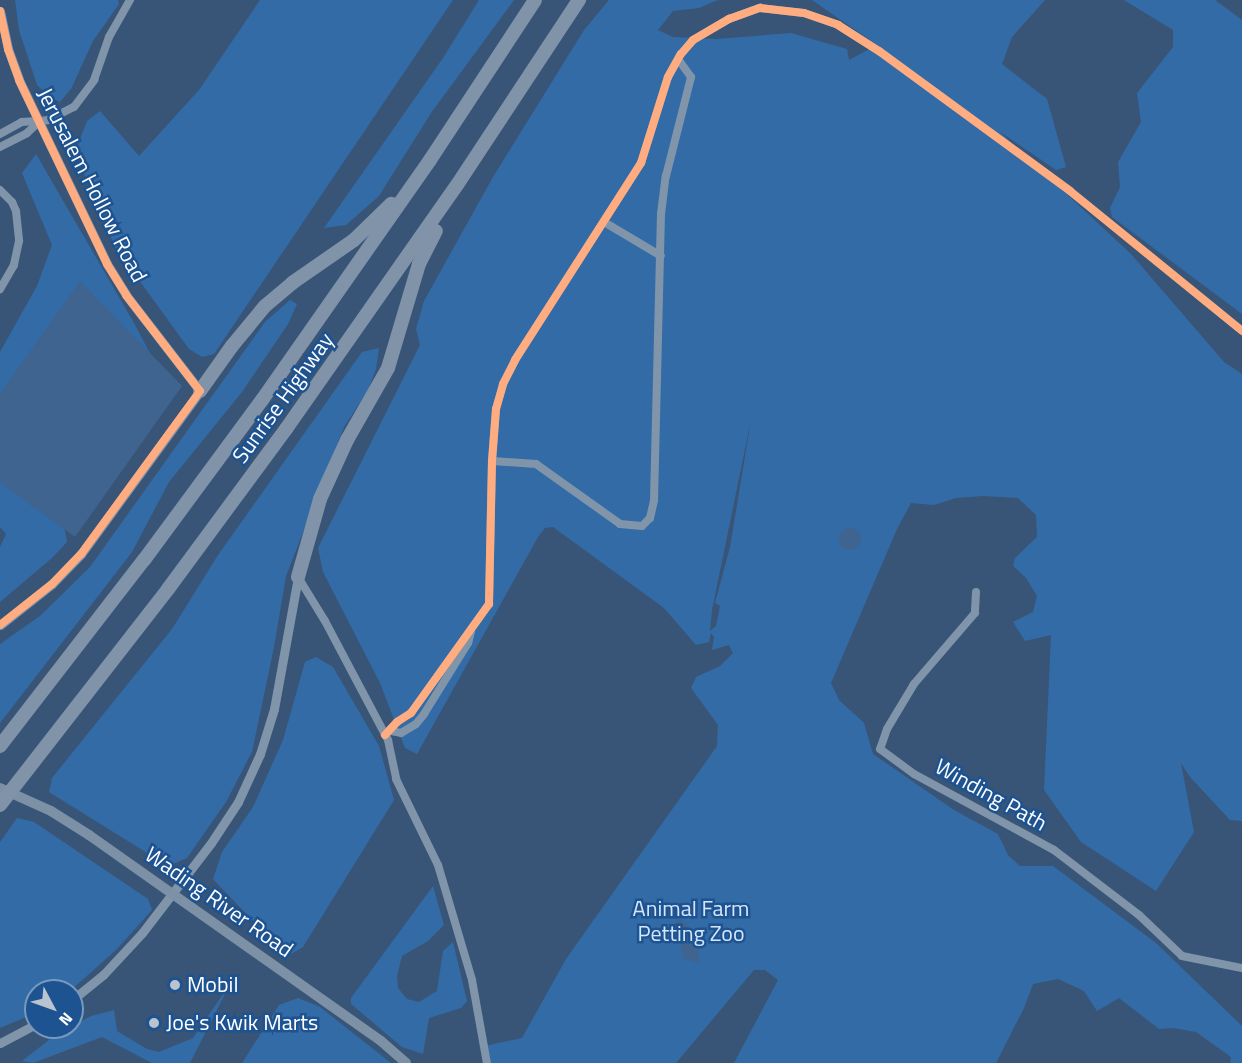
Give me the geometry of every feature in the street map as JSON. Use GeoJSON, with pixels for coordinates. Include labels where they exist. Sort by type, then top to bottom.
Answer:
{"type":"FeatureCollection","features":[{"type":"Feature","properties":{"kind":"highway","name":"Sunrise Highway"},"geometry":{"type":"LineString","coordinates":[[0,746],[226,449],[430,160],[535,0]]}},
{"type":"Feature","properties":{"kind":"highway","name":"Sunrise Highway"},"geometry":{"type":"LineString","coordinates":[[0,805],[150,613],[286,429],[484,145],[579,0]]}},
{"type":"Feature","properties":{"kind":"highway"},"geometry":{"type":"LineString","coordinates":[[298,577],[310,526],[330,474],[390,362],[423,253],[484,145]]}},
{"type":"Feature","properties":{"kind":"highway"},"geometry":{"type":"LineString","coordinates":[[200,391],[231,346],[265,306],[292,283],[363,233],[430,160]]}},
{"type":"Feature","properties":{"kind":"main road","name":"Wading River Road"},"geometry":{"type":"LineString","coordinates":[[0,788],[43,807],[81,829],[381,1041],[406,1063]]}},
{"type":"Feature","properties":{"kind":"street"},"geometry":{"type":"LineString","coordinates":[[13,140],[4,132],[22,122],[39,122],[55,118],[74,107],[86,94],[94,80],[109,37],[130,0]]}},
{"type":"Feature","properties":{"kind":"street"},"geometry":{"type":"LineString","coordinates":[[388,733],[397,722],[411,713],[489,604],[492,461],[496,409],[503,384],[515,360],[641,163],[668,77],[678,59],[693,40],[729,19],[760,8],[804,13],[838,25],[879,51],[1070,191],[1242,330]]}},
{"type":"Feature","properties":{"kind":"street","name":"Jerusalem Hollow Road"},"geometry":{"type":"LineString","coordinates":[[0,11],[12,61],[113,276],[200,391]]}},
{"type":"Feature","properties":{"kind":"street"},"geometry":{"type":"LineString","coordinates":[[492,461],[536,465],[620,524],[642,526],[650,518],[654,500],[662,256],[661,214],[666,176],[691,77],[678,59]]}},
{"type":"Feature","properties":{"kind":"street"},"geometry":{"type":"LineString","coordinates":[[0,147],[39,122]]}},
{"type":"Feature","properties":{"kind":"street"},"geometry":{"type":"LineString","coordinates":[[0,190],[12,202],[16,211],[19,241],[14,265],[0,289]]}},
{"type":"Feature","properties":{"kind":"street"},"geometry":{"type":"LineString","coordinates":[[604,222],[662,256]]}},
{"type":"Feature","properties":{"kind":"street"},"geometry":{"type":"LineString","coordinates":[[0,625],[52,584],[81,554],[200,391]]}},
{"type":"Feature","properties":{"kind":"street"},"geometry":{"type":"LineString","coordinates":[[298,577],[388,733],[396,779],[438,865],[472,980],[487,1063]]}},
{"type":"Feature","properties":{"kind":"street"},"geometry":{"type":"LineString","coordinates":[[84,989],[118,959],[173,893],[234,809],[260,754],[278,691],[298,577]]}},
{"type":"Feature","properties":{"kind":"street","name":"Winding Path"},"geometry":{"type":"LineString","coordinates":[[976,592],[975,613],[915,684],[887,729],[880,749],[914,774],[1054,850],[1139,915],[1182,956],[1242,968]]}},
{"type":"Feature","properties":{"kind":"street"},"geometry":{"type":"LineString","coordinates":[[388,733],[401,733],[417,724],[468,643],[471,631]]}},
{"type":"Feature","properties":{"kind":"street"},"geometry":{"type":"LineString","coordinates":[[431,682],[440,688]]}},
{"type":"Feature","properties":{"kind":"street"},"geometry":{"type":"LineString","coordinates":[[0,1043],[24,1030]]}},
{"type":"Feature","properties":{"kind":"green space"},"geometry":{"type":"Polygon","coordinates":[[[15,0],[118,0],[119,4],[93,41],[71,89],[60,102],[48,96],[37,85],[19,30],[15,0]]]}},
{"type":"Feature","properties":{"kind":"green space"},"geometry":{"type":"Polygon","coordinates":[[[260,0],[453,0],[214,354],[202,357],[189,349],[115,247],[75,152],[87,121],[100,111],[139,156],[199,90],[260,0]]]}},
{"type":"Feature","properties":{"kind":"green space"},"geometry":{"type":"Polygon","coordinates":[[[479,0],[514,0],[431,113],[379,196],[346,225],[324,228],[443,58],[479,0]]]}},
{"type":"Feature","properties":{"kind":"green space","name":"Animal Farm Petting Zoo"},"geometry":{"type":"Polygon","coordinates":[[[609,0],[718,0],[699,8],[673,11],[658,30],[673,37],[716,39],[791,33],[847,49],[849,60],[877,45],[812,0],[1045,0],[1012,37],[1002,64],[1047,99],[1066,167],[1056,170],[999,131],[1131,254],[1224,362],[1242,374],[1242,821],[1230,820],[1190,777],[1181,763],[1194,832],[1156,891],[1081,842],[1044,790],[1051,635],[1025,641],[1013,622],[1033,612],[1037,596],[1026,578],[1013,566],[1015,558],[1037,537],[1036,515],[1018,498],[983,496],[956,498],[934,505],[911,503],[897,529],[831,683],[839,700],[864,723],[873,754],[954,810],[998,834],[1008,855],[1020,866],[1053,866],[1156,943],[1242,1026],[1242,1063],[1230,1063],[1231,1057],[1196,1032],[1173,1028],[1159,1029],[1119,998],[1097,1011],[1084,991],[1058,979],[1033,984],[1024,1008],[996,1063],[734,1063],[778,980],[765,970],[754,970],[676,1063],[487,1063],[485,1046],[522,1038],[566,959],[717,746],[718,725],[691,688],[696,677],[720,666],[733,653],[729,645],[712,650],[714,637],[711,633],[709,642],[696,645],[664,608],[553,527],[545,528],[417,754],[405,748],[380,683],[323,572],[318,548],[420,345],[416,329],[424,301],[493,177],[584,30],[609,0]],[[751,420],[712,610],[710,631],[716,626],[720,606],[715,603],[730,547],[751,420]]]}},
{"type":"Feature","properties":{"kind":"green space"},"geometry":{"type":"Polygon","coordinates":[[[1124,0],[1215,0],[1242,20],[1242,314],[1112,217],[1110,208],[1120,187],[1118,162],[1141,122],[1137,93],[1173,47],[1173,30],[1124,0]]]}},
{"type":"Feature","properties":{"kind":"green space"},"geometry":{"type":"Polygon","coordinates":[[[36,154],[134,323],[166,384],[62,516],[67,542],[52,558],[0,602],[0,547],[6,534],[0,527],[0,352],[37,286],[52,245],[22,173],[36,154]]]}},
{"type":"Feature","properties":{"kind":"green space"},"geometry":{"type":"Polygon","coordinates":[[[290,300],[297,304],[288,324],[242,392],[169,482],[132,552],[0,723],[0,644],[40,616],[90,567],[265,322],[290,300]]]}},
{"type":"Feature","properties":{"kind":"green space"},"geometry":{"type":"Polygon","coordinates":[[[379,348],[376,369],[368,390],[344,427],[286,576],[252,752],[226,802],[187,858],[168,866],[49,792],[52,778],[172,629],[218,555],[362,352],[379,348]]]}},
{"type":"Feature","properties":{"kind":"green space"},"geometry":{"type":"Polygon","coordinates":[[[316,657],[333,667],[379,746],[394,800],[303,947],[291,954],[257,925],[213,879],[222,852],[253,807],[283,740],[305,662],[316,657]]]}},
{"type":"Feature","properties":{"kind":"green space"},"geometry":{"type":"Polygon","coordinates":[[[17,818],[34,822],[148,899],[152,910],[117,949],[83,979],[24,979],[24,1018],[0,1028],[0,842],[17,818]]]}},
{"type":"Feature","properties":{"kind":"green space"},"geometry":{"type":"Polygon","coordinates":[[[433,886],[444,925],[428,941],[402,956],[397,976],[398,988],[407,999],[419,1002],[437,991],[443,951],[453,942],[467,1001],[461,1008],[429,1018],[423,1054],[402,1047],[351,1004],[351,998],[433,886]]]}},
{"type":"Feature","properties":{"kind":"green space"},"geometry":{"type":"Polygon","coordinates":[[[230,984],[190,1063],[152,1063],[102,1037],[33,1063],[22,1061],[50,1039],[84,1039],[84,1020],[114,1010],[117,1031],[147,1049],[159,1052],[193,1038],[230,984]]]}},
{"type":"Feature","properties":{"kind":"green space"},"geometry":{"type":"Polygon","coordinates":[[[298,998],[320,1007],[391,1063],[242,1063],[279,1005],[298,998]]]}},
{"type":"Feature","properties":{"kind":"shaded area"},"geometry":{"type":"Polygon","coordinates":[[[80,281],[182,386],[75,537],[0,483],[0,393],[80,281]]]}},
{"type":"Feature","properties":{"kind":"shaded area"},"geometry":{"type":"Polygon","coordinates":[[[846,528],[854,528],[861,535],[861,543],[854,550],[846,550],[839,543],[839,535],[846,528]]]}},
{"type":"Feature","properties":{"kind":"shaded area"},"geometry":{"type":"Polygon","coordinates":[[[680,919],[688,925],[689,938],[699,950],[699,960],[696,963],[684,959],[680,943],[669,931],[671,925],[680,919]]]}},
{"type":"Feature","properties":{"kind":"cycle path"},"geometry":{"type":"LineString","coordinates":[[385,735],[397,722],[411,713],[489,604],[492,461],[496,409],[503,384],[515,360],[641,163],[668,77],[681,54],[693,40],[729,19],[760,8],[804,13],[838,25],[879,51],[1070,191],[1242,331]]}},
{"type":"Feature","properties":{"kind":"cycle path"},"geometry":{"type":"LineString","coordinates":[[0,11],[8,49],[19,80],[107,264],[126,295],[200,391],[81,554],[52,584],[0,625]]}},
{"type":"Feature","properties":{"kind":"place","name":"Mobil"},"geometry":{"type":"Point","coordinates":[175,985]}},
{"type":"Feature","properties":{"kind":"place","name":"Joe's Kwik Marts"},"geometry":{"type":"Point","coordinates":[154,1023]}}]}
